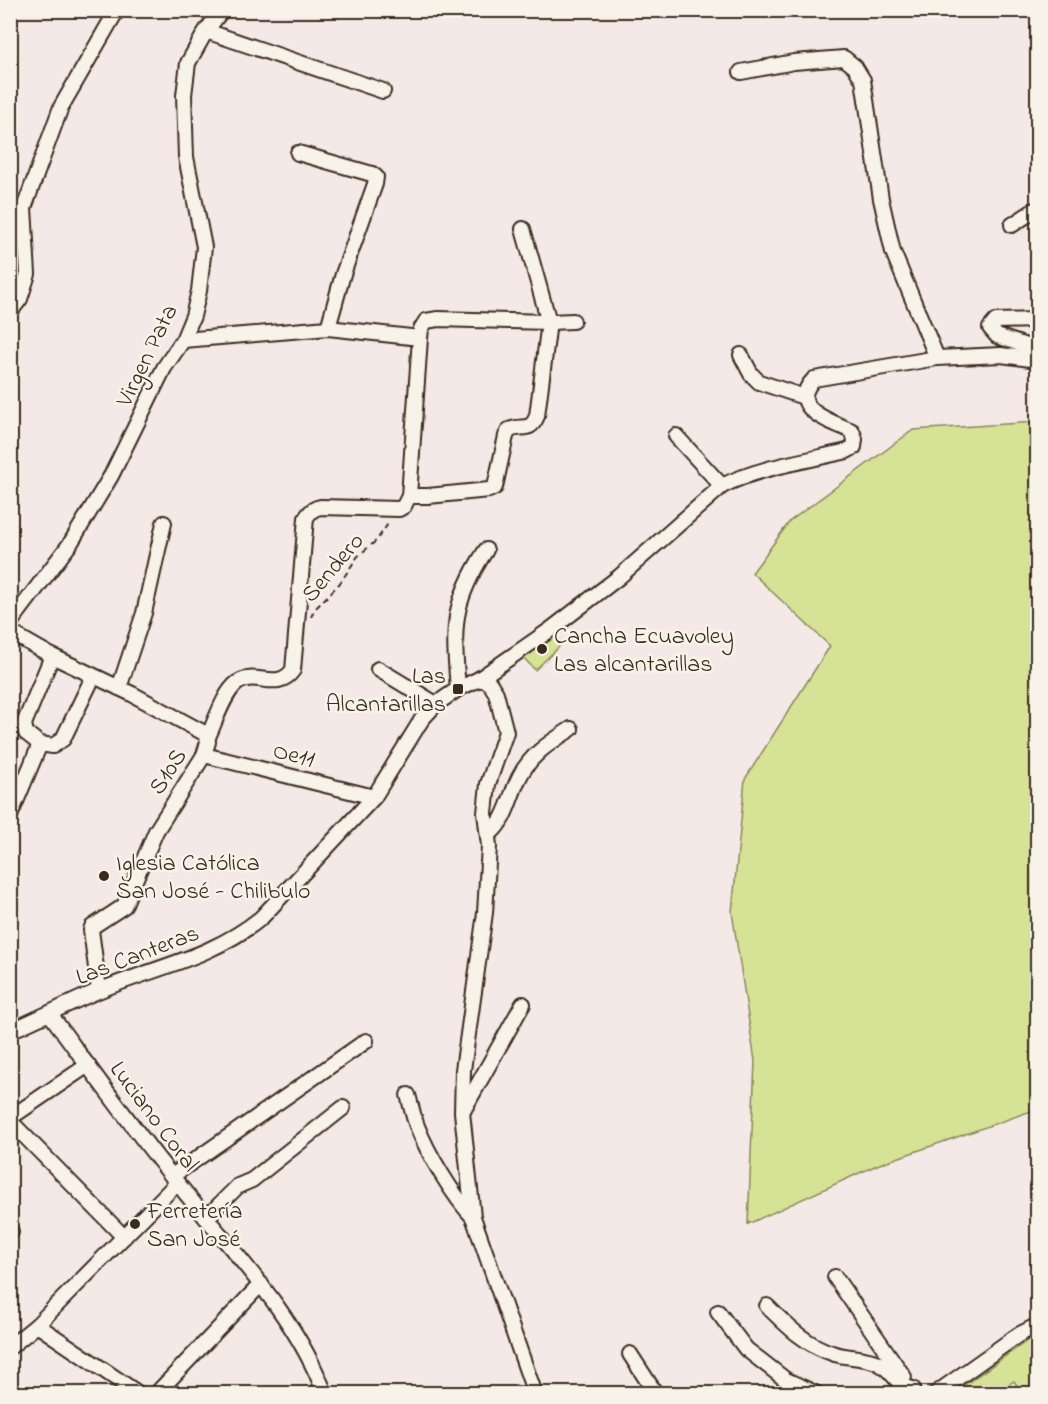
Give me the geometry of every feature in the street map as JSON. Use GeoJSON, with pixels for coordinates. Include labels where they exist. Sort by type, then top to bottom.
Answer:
{"type":"FeatureCollection","features":[{"type":"Feature","properties":{"kind":"street"},"geometry":{"type":"LineString","coordinates":[[10,312],[20,299],[28,274],[24,208],[61,107],[117,10]]}},
{"type":"Feature","properties":{"kind":"street","name":"Virgen Pata"},"geometry":{"type":"LineString","coordinates":[[10,623],[70,544],[111,476],[164,368],[183,340],[193,316],[199,291],[204,247],[186,157],[184,95],[188,63],[222,10]]}},
{"type":"Feature","properties":{"kind":"street"},"geometry":{"type":"LineString","coordinates":[[206,32],[383,91]]}},
{"type":"Feature","properties":{"kind":"street"},"geometry":{"type":"LineString","coordinates":[[741,72],[794,62],[844,58],[855,67],[863,80],[881,199],[893,252],[937,358]]}},
{"type":"Feature","properties":{"kind":"street"},"geometry":{"type":"LineString","coordinates":[[298,153],[376,177],[343,274],[328,328]]}},
{"type":"Feature","properties":{"kind":"street"},"geometry":{"type":"LineString","coordinates":[[1012,225],[1038,208]]}},
{"type":"Feature","properties":{"kind":"street"},"geometry":{"type":"LineString","coordinates":[[409,496],[489,490],[495,487],[509,430],[527,428],[533,424],[537,416],[549,322],[523,228]]}},
{"type":"Feature","properties":{"kind":"street"},"geometry":{"type":"LineString","coordinates":[[208,737],[228,693],[235,684],[252,678],[280,681],[290,675],[293,670],[308,514],[321,507],[399,509],[404,506],[409,496],[421,328],[426,321],[438,319],[573,321]]}},
{"type":"Feature","properties":{"kind":"street"},"geometry":{"type":"LineString","coordinates":[[1038,320],[996,321],[990,328],[997,336],[1038,350]]}},
{"type":"Feature","properties":{"kind":"street"},"geometry":{"type":"LineString","coordinates":[[183,340],[328,328],[420,338]]}},
{"type":"Feature","properties":{"kind":"street"},"geometry":{"type":"LineString","coordinates":[[741,355],[751,375],[759,382],[804,397]]}},
{"type":"Feature","properties":{"kind":"street"},"geometry":{"type":"LineString","coordinates":[[676,436],[722,486],[786,465],[847,451],[854,447],[855,439],[852,431],[808,408],[804,397],[808,386],[814,379],[937,358],[1001,356],[1038,360]]}},
{"type":"Feature","properties":{"kind":"street","name":"Las Canteras"},"geometry":{"type":"LineString","coordinates":[[10,1031],[99,990],[203,954],[245,931],[261,918],[374,797],[422,719],[436,704],[458,689],[479,679],[550,630],[620,577],[722,486]]}},
{"type":"Feature","properties":{"kind":"street"},"geometry":{"type":"LineString","coordinates":[[119,688],[144,613],[164,523]]}},
{"type":"Feature","properties":{"kind":"street"},"geometry":{"type":"LineString","coordinates":[[458,689],[454,636],[456,615],[470,578],[486,550]]}},
{"type":"Feature","properties":{"kind":"street","name":"S10S"},"geometry":{"type":"LineString","coordinates":[[10,632],[208,737],[204,755],[156,831],[124,906],[92,927],[99,990]]}},
{"type":"Feature","properties":{"kind":"street"},"geometry":{"type":"LineString","coordinates":[[52,656],[24,724],[26,733],[40,744],[53,746],[63,739],[93,677]]}},
{"type":"Feature","properties":{"kind":"street"},"geometry":{"type":"LineString","coordinates":[[378,669],[436,704]]}},
{"type":"Feature","properties":{"kind":"street"},"geometry":{"type":"LineString","coordinates":[[479,679],[489,682],[496,693],[506,732],[488,784],[485,813],[489,846],[485,913],[463,1070],[462,1113],[473,1217],[535,1394]]}},
{"type":"Feature","properties":{"kind":"street"},"geometry":{"type":"LineString","coordinates":[[488,835],[496,829],[528,764],[540,749],[571,729]]}},
{"type":"Feature","properties":{"kind":"street"},"geometry":{"type":"LineString","coordinates":[[10,816],[40,744]]}},
{"type":"Feature","properties":{"kind":"street","name":"Oe11"},"geometry":{"type":"LineString","coordinates":[[204,755],[374,797]]}},
{"type":"Feature","properties":{"kind":"street"},"geometry":{"type":"LineString","coordinates":[[462,1113],[523,1004]]}},
{"type":"Feature","properties":{"kind":"street","name":"Luciano Coral"},"geometry":{"type":"LineString","coordinates":[[50,1014],[174,1179],[261,1284],[302,1344],[325,1394]]}},
{"type":"Feature","properties":{"kind":"street"},"geometry":{"type":"LineString","coordinates":[[10,1347],[37,1325],[124,1237],[174,1179],[366,1041]]}},
{"type":"Feature","properties":{"kind":"street"},"geometry":{"type":"LineString","coordinates":[[88,1065],[10,1119],[124,1237]]}},
{"type":"Feature","properties":{"kind":"street"},"geometry":{"type":"LineString","coordinates":[[408,1095],[417,1126],[428,1147],[459,1202],[473,1217]]}},
{"type":"Feature","properties":{"kind":"street"},"geometry":{"type":"LineString","coordinates":[[206,1218],[238,1186],[252,1180],[343,1108]]}},
{"type":"Feature","properties":{"kind":"street"},"geometry":{"type":"LineString","coordinates":[[835,1277],[914,1391]]}},
{"type":"Feature","properties":{"kind":"street"},"geometry":{"type":"LineString","coordinates":[[156,1394],[261,1284]]}},
{"type":"Feature","properties":{"kind":"street"},"geometry":{"type":"LineString","coordinates":[[767,1306],[788,1328],[809,1343],[833,1354],[879,1363],[902,1386],[914,1391]]}},
{"type":"Feature","properties":{"kind":"street"},"geometry":{"type":"LineString","coordinates":[[718,1312],[746,1349],[786,1380],[816,1394]]}},
{"type":"Feature","properties":{"kind":"street"},"geometry":{"type":"LineString","coordinates":[[37,1325],[140,1394]]}},
{"type":"Feature","properties":{"kind":"street"},"geometry":{"type":"LineString","coordinates":[[935,1394],[1018,1335],[1038,1325]]}},
{"type":"Feature","properties":{"kind":"street"},"geometry":{"type":"LineString","coordinates":[[630,1354],[656,1394]]}},
{"type":"Feature","properties":{"kind":"path","name":"Sendero"},"geometry":{"type":"LineString","coordinates":[[310,619],[315,609],[340,584],[358,556],[376,541],[399,509]]}},
{"type":"Feature","properties":{"kind":"green space"},"geometry":{"type":"Polygon","coordinates":[[[1035,422],[1038,426],[1037,1109],[877,1165],[748,1224],[755,1061],[732,912],[745,779],[830,646],[752,573],[790,521],[913,430],[1035,422]]]}},
{"type":"Feature","properties":{"kind":"green space","name":"Cancha Ecuavoley Las alcantarillas"},"geometry":{"type":"Polygon","coordinates":[[[550,630],[562,644],[535,670],[521,655],[550,630]]]}},
{"type":"Feature","properties":{"kind":"green space"},"geometry":{"type":"Polygon","coordinates":[[[1037,1334],[1037,1393],[1022,1393],[1014,1381],[996,1393],[953,1393],[1037,1334]]]}},
{"type":"Feature","properties":{"kind":"place","name":"Cancha Ecuavoley Las alcantarillas"},"geometry":{"type":"Point","coordinates":[542,649]}},
{"type":"Feature","properties":{"kind":"place","name":"Las Alcantarillas"},"geometry":{"type":"Point","coordinates":[458,689]}},
{"type":"Feature","properties":{"kind":"place","name":"Iglesia Católica San José - Chilibulo"},"geometry":{"type":"Point","coordinates":[104,876]}},
{"type":"Feature","properties":{"kind":"place","name":"Ferretería San José"},"geometry":{"type":"Point","coordinates":[135,1224]}}]}
